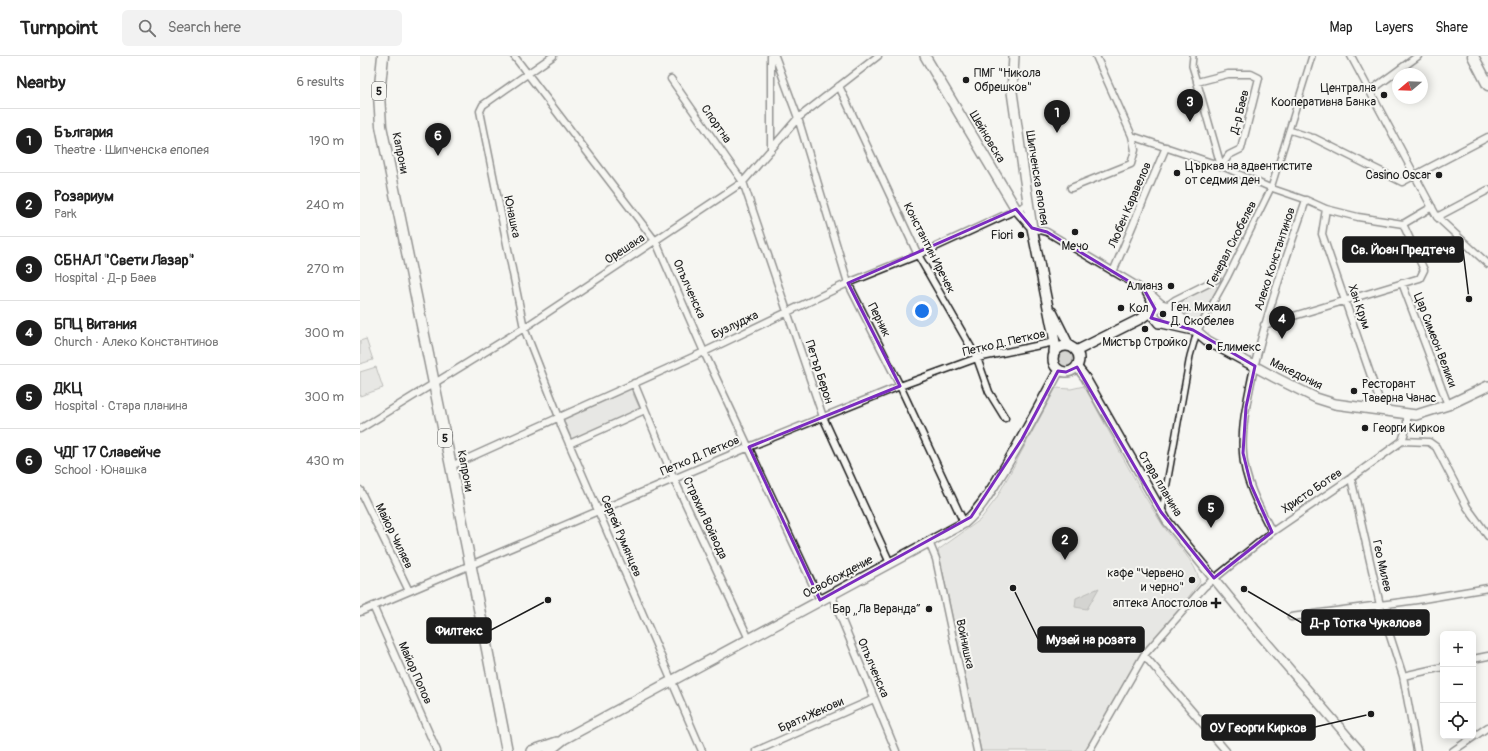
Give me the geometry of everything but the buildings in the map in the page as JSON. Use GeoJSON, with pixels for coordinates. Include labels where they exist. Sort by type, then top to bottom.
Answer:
{"type":"FeatureCollection","features":[{"type":"Feature","properties":{"kind":"main road","name":"Капрони"},"geometry":{"type":"LineString","coordinates":[[383,56],[379,95],[381,126],[451,466],[507,751]]}},
{"type":"Feature","properties":{"kind":"main road","name":"Шейновска"},"geometry":{"type":"LineString","coordinates":[[925,56],[1016,210],[1032,228]]}},
{"type":"Feature","properties":{"kind":"main road","name":"Шипченска епопея"},"geometry":{"type":"LineString","coordinates":[[1014,56],[1012,92],[1032,228],[1055,342],[1054,352]]}},
{"type":"Feature","properties":{"kind":"main road"},"geometry":{"type":"LineString","coordinates":[[1473,56],[1488,85]]}},
{"type":"Feature","properties":{"kind":"main road","name":"Шипченска епопея"},"geometry":{"type":"LineString","coordinates":[[1047,303],[1073,348]]}},
{"type":"Feature","properties":{"kind":"main road"},"geometry":{"type":"LineString","coordinates":[[1073,348],[1079,359],[1077,367],[1070,371],[1059,370],[1054,364],[1054,352],[1061,347],[1073,348],[1162,308]]}},
{"type":"Feature","properties":{"kind":"main road"},"geometry":{"type":"LineString","coordinates":[[1159,322],[1154,318],[1162,308]]}},
{"type":"Feature","properties":{"kind":"main road"},"geometry":{"type":"LineString","coordinates":[[1140,319],[1159,322],[1170,320],[1172,314],[1162,308]]}},
{"type":"Feature","properties":{"kind":"main road","name":"Македония"},"geometry":{"type":"LineString","coordinates":[[1162,308],[1208,341],[1316,398],[1335,404],[1403,414]]}},
{"type":"Feature","properties":{"kind":"main road","name":"Македония"},"geometry":{"type":"LineString","coordinates":[[1159,322],[1195,331]]}},
{"type":"Feature","properties":{"kind":"main road","name":"Освобождение"},"geometry":{"type":"LineString","coordinates":[[549,751],[564,740],[671,681],[964,523],[977,510],[990,493],[1022,439],[1059,370]]}},
{"type":"Feature","properties":{"kind":"main road"},"geometry":{"type":"LineString","coordinates":[[1403,414],[1427,413],[1488,386]]}},
{"type":"Feature","properties":{"kind":"main road","name":"Освобождение"},"geometry":{"type":"LineString","coordinates":[[531,751],[564,740]]}},
{"type":"Feature","properties":{"kind":"street","name":"Опълченска"},"geometry":{"type":"LineString","coordinates":[[514,56],[656,242],[704,352],[820,600]]}},
{"type":"Feature","properties":{"kind":"street"},"geometry":{"type":"LineString","coordinates":[[528,75],[553,56]]}},
{"type":"Feature","properties":{"kind":"street"},"geometry":{"type":"LineString","coordinates":[[771,56],[771,150]]}},
{"type":"Feature","properties":{"kind":"street","name":"Перник"},"geometry":{"type":"LineString","coordinates":[[775,56],[798,118],[848,283],[900,386],[964,523]]}},
{"type":"Feature","properties":{"kind":"street","name":"Орешака"},"geometry":{"type":"LineString","coordinates":[[360,429],[524,328],[656,242],[743,182],[798,118],[878,56]]}},
{"type":"Feature","properties":{"kind":"street"},"geometry":{"type":"LineString","coordinates":[[1071,188],[1131,164],[1135,150],[1132,136],[1096,56]]}},
{"type":"Feature","properties":{"kind":"street","name":"Д-р Баев"},"geometry":{"type":"LineString","coordinates":[[1193,56],[1192,66],[1220,166]]}},
{"type":"Feature","properties":{"kind":"street","name":"Генерал Скобелев"},"geometry":{"type":"LineString","coordinates":[[1161,512],[1195,331],[1228,276],[1271,188],[1312,56]]}},
{"type":"Feature","properties":{"kind":"street"},"geometry":{"type":"LineString","coordinates":[[1351,56],[1437,217],[1488,264]]}},
{"type":"Feature","properties":{"kind":"street"},"geometry":{"type":"LineString","coordinates":[[1370,91],[1418,56]]}},
{"type":"Feature","properties":{"kind":"street","name":"Д-р Баев"},"geometry":{"type":"LineString","coordinates":[[1197,82],[1218,76],[1238,74],[1251,74],[1259,78],[1241,149],[1230,155],[1220,166]]}},
{"type":"Feature","properties":{"kind":"street","name":"Юнашка"},"geometry":{"type":"LineString","coordinates":[[524,328],[480,111],[483,105],[528,75]]}},
{"type":"Feature","properties":{"kind":"street","name":"Спортна"},"geometry":{"type":"LineString","coordinates":[[670,79],[743,182]]}},
{"type":"Feature","properties":{"kind":"street","name":"Константин Иречек"},"geometry":{"type":"LineString","coordinates":[[839,86],[918,254],[977,358],[990,392],[1005,418]]}},
{"type":"Feature","properties":{"kind":"street"},"geometry":{"type":"LineString","coordinates":[[1289,130],[1314,138],[1402,182],[1488,137]]}},
{"type":"Feature","properties":{"kind":"street"},"geometry":{"type":"LineString","coordinates":[[1132,136],[1220,166],[1271,188],[1326,208],[1358,217],[1403,224],[1432,207]]}},
{"type":"Feature","properties":{"kind":"street","name":"Любен Каравелов"},"geometry":{"type":"LineString","coordinates":[[1113,272],[1166,148]]}},
{"type":"Feature","properties":{"kind":"street","name":"Петър Берон"},"geometry":{"type":"LineString","coordinates":[[743,182],[823,417],[890,563]]}},
{"type":"Feature","properties":{"kind":"street"},"geometry":{"type":"LineString","coordinates":[[1437,217],[1488,190]]}},
{"type":"Feature","properties":{"kind":"street","name":"Алеко Константинов"},"geometry":{"type":"LineString","coordinates":[[1272,532],[1251,485],[1243,453],[1246,407],[1264,325],[1306,200]]}},
{"type":"Feature","properties":{"kind":"street","name":"Бузлуджа"},"geometry":{"type":"LineString","coordinates":[[451,466],[704,352],[848,283],[918,254],[1029,204]]}},
{"type":"Feature","properties":{"kind":"street","name":"Хан Крум"},"geometry":{"type":"LineString","coordinates":[[1326,208],[1322,234],[1383,411]]}},
{"type":"Feature","properties":{"kind":"street","name":"Алеко Константинов"},"geometry":{"type":"LineString","coordinates":[[1264,325],[1420,278],[1424,270],[1403,224]]}},
{"type":"Feature","properties":{"kind":"street","name":"Македония"},"geometry":{"type":"LineString","coordinates":[[1032,228],[1047,232],[1145,291],[1162,308]]}},
{"type":"Feature","properties":{"kind":"street"},"geometry":{"type":"LineString","coordinates":[[1162,308],[1218,279],[1228,276]]}},
{"type":"Feature","properties":{"kind":"street","name":"Цар Симеон Велики"},"geometry":{"type":"LineString","coordinates":[[1402,283],[1448,405]]}},
{"type":"Feature","properties":{"kind":"street","name":"Сергей Румянцев"},"geometry":{"type":"LineString","coordinates":[[524,328],[569,444],[702,751]]}},
{"type":"Feature","properties":{"kind":"street","name":"Петко Д. Петков"},"geometry":{"type":"LineString","coordinates":[[360,612],[749,447],[900,386],[977,358],[1055,342]]}},
{"type":"Feature","properties":{"kind":"street","name":"Стара планина"},"geometry":{"type":"LineString","coordinates":[[1077,367],[1085,376],[1161,512],[1214,578],[1360,751]]}},
{"type":"Feature","properties":{"kind":"street","name":"Страхил Войвода"},"geometry":{"type":"LineString","coordinates":[[634,383],[674,479],[749,639]]}},
{"type":"Feature","properties":{"kind":"street"},"geometry":{"type":"LineString","coordinates":[[569,444],[645,410]]}},
{"type":"Feature","properties":{"kind":"street"},"geometry":{"type":"LineString","coordinates":[[1403,414],[1408,426],[1402,441],[1428,442],[1436,447],[1467,507],[1488,536]]}},
{"type":"Feature","properties":{"kind":"street","name":"Христо Ботев"},"geometry":{"type":"LineString","coordinates":[[1090,750],[1144,655],[1204,586],[1272,532],[1402,441]]}},
{"type":"Feature","properties":{"kind":"street","name":"Гео Милев"},"geometry":{"type":"LineString","coordinates":[[1351,478],[1380,605],[1403,676],[1417,751]]}},
{"type":"Feature","properties":{"kind":"street","name":"Майор Чиляев"},"geometry":{"type":"LineString","coordinates":[[360,490],[409,591]]}},
{"type":"Feature","properties":{"kind":"street","name":"Войнишка"},"geometry":{"type":"LineString","coordinates":[[929,542],[936,559],[977,751]]}},
{"type":"Feature","properties":{"kind":"street"},"geometry":{"type":"LineString","coordinates":[[1291,617],[1488,588]]}},
{"type":"Feature","properties":{"kind":"street","name":"Опълченска"},"geometry":{"type":"LineString","coordinates":[[831,594],[896,751]]}},
{"type":"Feature","properties":{"kind":"street","name":"Майор Попов"},"geometry":{"type":"LineString","coordinates":[[373,606],[437,750]]}},
{"type":"Feature","properties":{"kind":"street"},"geometry":{"type":"LineString","coordinates":[[1144,655],[1226,751]]}},
{"type":"Feature","properties":{"kind":"street"},"geometry":{"type":"LineString","coordinates":[[1476,658],[1488,656]]}},
{"type":"Feature","properties":{"kind":"street"},"geometry":{"type":"LineString","coordinates":[[1403,676],[1440,668]]}},
{"type":"Feature","properties":{"kind":"street","name":"Братя Жекови"},"geometry":{"type":"LineString","coordinates":[[756,751],[874,699]]}},
{"type":"Feature","properties":{"kind":"street"},"geometry":{"type":"LineString","coordinates":[[1453,751],[1488,727]]}},
{"type":"Feature","properties":{"kind":"highlighted area"},"geometry":{"type":"Polygon","coordinates":[[[1016,209],[1032,228],[1047,232],[1145,291],[1155,309],[1151,318],[1193,330],[1255,366],[1246,407],[1243,453],[1251,485],[1272,532],[1214,578],[1161,512],[1077,367],[1066,372],[1058,371],[1022,439],[971,517],[820,600],[749,447],[900,386],[848,283],[1016,209]]]}},
{"type":"Feature","properties":{"kind":"shaded area"},"geometry":{"type":"Polygon","coordinates":[[[1210,285],[1218,287],[1199,320],[1195,321],[1180,309],[1181,304],[1191,294],[1210,285]]]}},
{"type":"Feature","properties":{"kind":"shaded area"},"geometry":{"type":"Polygon","coordinates":[[[366,339],[373,360],[360,364],[360,341],[366,339]]]}},
{"type":"Feature","properties":{"kind":"shaded area"},"geometry":{"type":"Polygon","coordinates":[[[1066,351],[1072,353],[1074,359],[1072,365],[1066,367],[1060,365],[1058,359],[1060,353],[1066,351]]]}},
{"type":"Feature","properties":{"kind":"shaded area"},"geometry":{"type":"Polygon","coordinates":[[[376,367],[383,388],[360,396],[360,372],[376,367]]]}},
{"type":"Feature","properties":{"kind":"shaded area"},"geometry":{"type":"Polygon","coordinates":[[[1084,386],[1142,492],[1164,527],[1190,560],[1198,574],[1200,582],[1144,655],[1089,751],[981,751],[938,550],[980,520],[996,499],[1056,388],[1071,389],[1084,386]]]}},
{"type":"Feature","properties":{"kind":"shaded area"},"geometry":{"type":"Polygon","coordinates":[[[630,387],[640,409],[572,440],[563,418],[630,387]]]}},
{"type":"Feature","properties":{"kind":"shaded area"},"geometry":{"type":"Polygon","coordinates":[[[1099,588],[1087,609],[1075,607],[1076,598],[1099,588]]]}},
{"type":"Feature","properties":{"kind":"place","name":"ПМГ \"Никола Обрешков\""},"geometry":{"type":"Point","coordinates":[966,80]}},
{"type":"Feature","properties":{"kind":"place","name":"Централна Кооперативна Банка"},"geometry":{"type":"Point","coordinates":[1384,95]}},
{"type":"Feature","properties":{"kind":"place","name":"СБНАЛ \"Свeти Лазар\""},"geometry":{"type":"Point","coordinates":[1190,122]}},
{"type":"Feature","properties":{"kind":"place","name":"България"},"geometry":{"type":"Point","coordinates":[1057,133]}},
{"type":"Feature","properties":{"kind":"place","name":"ЧДГ 17 Славейче"},"geometry":{"type":"Point","coordinates":[438,156]}},
{"type":"Feature","properties":{"kind":"place","name":"Църква на адвентистите от седмия ден"},"geometry":{"type":"Point","coordinates":[1177,173]}},
{"type":"Feature","properties":{"kind":"place","name":"Casino Oscar"},"geometry":{"type":"Point","coordinates":[1439,175]}},
{"type":"Feature","properties":{"kind":"place","name":"Мечо"},"geometry":{"type":"Point","coordinates":[1075,232]}},
{"type":"Feature","properties":{"kind":"place","name":"Fiori"},"geometry":{"type":"Point","coordinates":[1021,235]}},
{"type":"Feature","properties":{"kind":"place","name":"Алианз"},"geometry":{"type":"Point","coordinates":[1171,286]}},
{"type":"Feature","properties":{"kind":"place","name":"Св. Йоан Предтеча"},"geometry":{"type":"Point","coordinates":[1469,299]}},
{"type":"Feature","properties":{"kind":"place","name":"Кол"},"geometry":{"type":"Point","coordinates":[1121,308]}},
{"type":"Feature","properties":{"kind":"place","name":"Ген. Михаил Д. Скобелев"},"geometry":{"type":"Point","coordinates":[1163,314]}},
{"type":"Feature","properties":{"kind":"place","name":"Мистър Стройко"},"geometry":{"type":"Point","coordinates":[1145,329]}},
{"type":"Feature","properties":{"kind":"place","name":"БПЦ Витания"},"geometry":{"type":"Point","coordinates":[1282,339]}},
{"type":"Feature","properties":{"kind":"place","name":"Елимекс"},"geometry":{"type":"Point","coordinates":[1209,347]}},
{"type":"Feature","properties":{"kind":"place","name":"Ресторант Таверна Чанас"},"geometry":{"type":"Point","coordinates":[1354,391]}},
{"type":"Feature","properties":{"kind":"place","name":"Георги Кирков"},"geometry":{"type":"Point","coordinates":[1365,428]}},
{"type":"Feature","properties":{"kind":"place","name":"ДКЦ"},"geometry":{"type":"Point","coordinates":[1211,528]}},
{"type":"Feature","properties":{"kind":"place","name":"Розариум"},"geometry":{"type":"Point","coordinates":[1065,560]}},
{"type":"Feature","properties":{"kind":"place","name":"кафе \"Червено и черно\""},"geometry":{"type":"Point","coordinates":[1192,580]}},
{"type":"Feature","properties":{"kind":"place","name":"Музей на розата"},"geometry":{"type":"Point","coordinates":[1013,588]}},
{"type":"Feature","properties":{"kind":"place","name":"Д-р Тотка Чукалова"},"geometry":{"type":"Point","coordinates":[1244,589]}},
{"type":"Feature","properties":{"kind":"place","name":"Филтекс"},"geometry":{"type":"Point","coordinates":[548,600]}},
{"type":"Feature","properties":{"kind":"place","name":"аптека Апостолов"},"geometry":{"type":"Point","coordinates":[1216,603]}},
{"type":"Feature","properties":{"kind":"place","name":"Бар „Ла Веранда“"},"geometry":{"type":"Point","coordinates":[929,609]}},
{"type":"Feature","properties":{"kind":"place","name":"ОУ Георги Кирков"},"geometry":{"type":"Point","coordinates":[1371,714]}}]}
